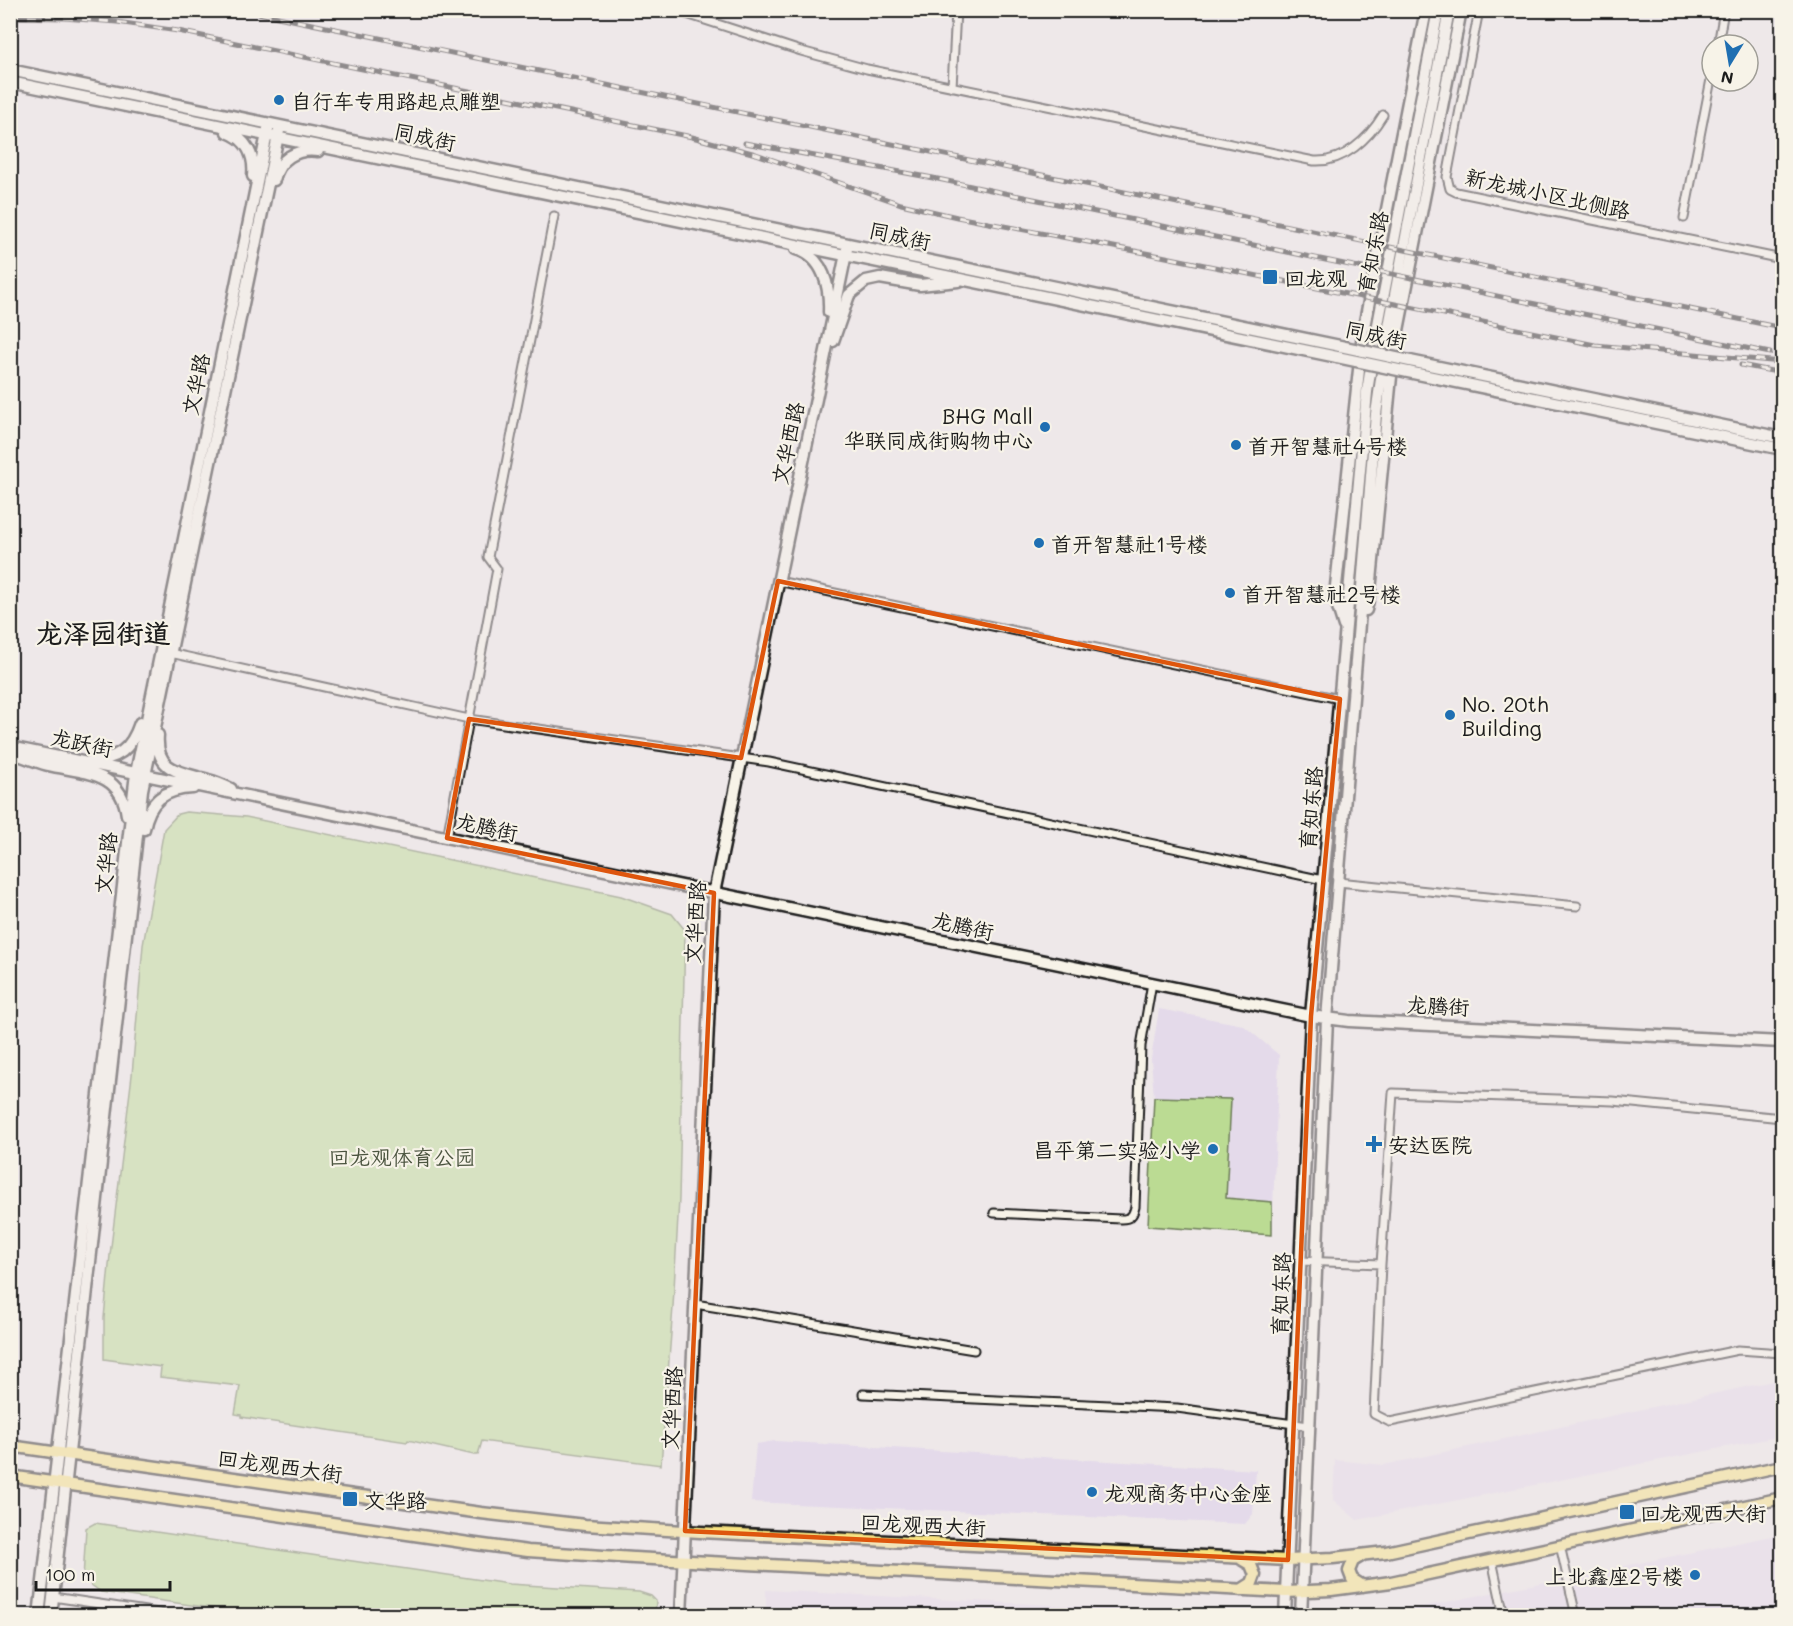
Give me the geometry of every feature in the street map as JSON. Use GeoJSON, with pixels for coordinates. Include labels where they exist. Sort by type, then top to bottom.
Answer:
{"type":"FeatureCollection","features":[{"type":"Feature","properties":{"kind":"main road"},"geometry":{"type":"LineString","coordinates":[[1345,641],[1345,631],[1337,604],[1336,586],[1358,368],[1363,332],[1426,10]]}},
{"type":"Feature","properties":{"kind":"main road","name":"育知东路"},"geometry":{"type":"LineString","coordinates":[[1285,1616],[1311,1016],[1371,361],[1438,10]]}},
{"type":"Feature","properties":{"kind":"main road","name":"育知东路"},"geometry":{"type":"LineString","coordinates":[[1301,1616],[1327,1018],[1381,371],[1449,10]]}},
{"type":"Feature","properties":{"kind":"main road"},"geometry":{"type":"LineString","coordinates":[[1358,642],[1370,591],[1393,356],[1461,10]]}},
{"type":"Feature","properties":{"kind":"main road","name":"同成街"},"geometry":{"type":"LineString","coordinates":[[10,70],[401,163],[706,226],[847,250],[975,282],[1339,352]]}},
{"type":"Feature","properties":{"kind":"main road","name":"同成街"},"geometry":{"type":"LineString","coordinates":[[10,82],[140,109],[273,131],[1409,366],[1782,446]]}},
{"type":"Feature","properties":{"kind":"main road"},"geometry":{"type":"LineString","coordinates":[[140,109],[180,122],[228,132],[243,141],[251,153],[253,167],[247,228]]}},
{"type":"Feature","properties":{"kind":"main road","name":"文华路"},"geometry":{"type":"LineString","coordinates":[[51,1616],[60,1483],[127,844],[247,228],[273,131]]}},
{"type":"Feature","properties":{"kind":"main road","name":"文华路"},"geometry":{"type":"LineString","coordinates":[[165,652],[250,271],[273,131]]}},
{"type":"Feature","properties":{"kind":"main road"},"geometry":{"type":"LineString","coordinates":[[250,271],[263,232],[274,177],[280,165],[293,154],[311,150],[352,158],[401,163]]}},
{"type":"Feature","properties":{"kind":"main road"},"geometry":{"type":"LineString","coordinates":[[706,226],[738,237],[795,249],[810,255],[819,266],[828,287],[830,305],[828,342]]}},
{"type":"Feature","properties":{"kind":"main road","name":"文华西路"},"geometry":{"type":"LineString","coordinates":[[681,1616],[714,893],[847,250]]}},
{"type":"Feature","properties":{"kind":"main road"},"geometry":{"type":"LineString","coordinates":[[822,372],[846,301],[862,283],[880,278],[920,285],[954,281],[975,282]]}},
{"type":"Feature","properties":{"kind":"main road"},"geometry":{"type":"LineString","coordinates":[[62,758],[100,760],[116,755],[131,743],[140,723],[147,688],[165,652]]}},
{"type":"Feature","properties":{"kind":"main road"},"geometry":{"type":"LineString","coordinates":[[165,652],[167,691],[158,741],[158,750],[163,761],[177,772],[210,780],[259,799]]}},
{"type":"Feature","properties":{"kind":"main road"},"geometry":{"type":"LineString","coordinates":[[10,749],[38,762],[101,776],[113,783],[127,810],[127,844]]}},
{"type":"Feature","properties":{"kind":"main road","name":"龙跃街"},"geometry":{"type":"LineString","coordinates":[[10,749],[140,774]]}},
{"type":"Feature","properties":{"kind":"main road","name":"文华路"},"geometry":{"type":"LineString","coordinates":[[63,1453],[129,912],[140,774]]}},
{"type":"Feature","properties":{"kind":"main road","name":"龙腾街"},"geometry":{"type":"LineString","coordinates":[[140,774],[1311,1016],[1782,1041]]}},
{"type":"Feature","properties":{"kind":"main road"},"geometry":{"type":"LineString","coordinates":[[129,912],[146,818],[154,803],[163,795],[180,789],[233,794]]}},
{"type":"Feature","properties":{"kind":"main road","name":"回龙观西大街"},"geometry":{"type":"LineString","coordinates":[[10,1446],[481,1514],[574,1524],[1288,1560],[1386,1552],[1782,1466]]}},
{"type":"Feature","properties":{"kind":"main road"},"geometry":{"type":"LineString","coordinates":[[10,1476],[507,1548],[579,1555],[1286,1592],[1365,1586],[1782,1498]]}},
{"type":"Feature","properties":{"kind":"main road","name":"文华路"},"geometry":{"type":"LineString","coordinates":[[39,1616],[60,1483]]}},
{"type":"Feature","properties":{"kind":"main road"},"geometry":{"type":"LineString","coordinates":[[1363,1555],[1353,1561],[1349,1571],[1354,1582],[1365,1586]]}},
{"type":"Feature","properties":{"kind":"main road"},"geometry":{"type":"LineString","coordinates":[[1238,1590],[1250,1586],[1255,1575],[1251,1565],[1239,1559]]}},
{"type":"Feature","properties":{"kind":"street"},"geometry":{"type":"LineString","coordinates":[[674,10],[835,61],[1314,161],[1328,160],[1359,144],[1374,130],[1383,115]]}},
{"type":"Feature","properties":{"kind":"street"},"geometry":{"type":"LineString","coordinates":[[952,87],[956,10]]}},
{"type":"Feature","properties":{"kind":"street","name":"新龙城小区北侧路"},"geometry":{"type":"LineString","coordinates":[[1479,10],[1447,177],[1447,183],[1453,191],[1782,259]]}},
{"type":"Feature","properties":{"kind":"street"},"geometry":{"type":"LineString","coordinates":[[1720,33],[1724,10]]}},
{"type":"Feature","properties":{"kind":"street"},"geometry":{"type":"LineString","coordinates":[[1684,218],[1708,93]]}},
{"type":"Feature","properties":{"kind":"street"},"geometry":{"type":"LineString","coordinates":[[447,838],[497,569],[488,557],[554,216]]}},
{"type":"Feature","properties":{"kind":"street"},"geometry":{"type":"LineString","coordinates":[[778,581],[1340,699]]}},
{"type":"Feature","properties":{"kind":"street"},"geometry":{"type":"LineString","coordinates":[[165,652],[469,719],[769,762],[1323,880]]}},
{"type":"Feature","properties":{"kind":"street"},"geometry":{"type":"LineString","coordinates":[[1338,882],[1577,906]]}},
{"type":"Feature","properties":{"kind":"street"},"geometry":{"type":"LineString","coordinates":[[994,1213],[1121,1220],[1133,1215],[1141,1046],[1152,983]]}},
{"type":"Feature","properties":{"kind":"street"},"geometry":{"type":"LineString","coordinates":[[1782,1118],[1613,1101],[1393,1093],[1381,1264],[1374,1414],[1390,1422],[1738,1350],[1782,1353]]}},
{"type":"Feature","properties":{"kind":"street"},"geometry":{"type":"LineString","coordinates":[[1300,1261],[1381,1264]]}},
{"type":"Feature","properties":{"kind":"street"},"geometry":{"type":"LineString","coordinates":[[695,1305],[974,1350]]}},
{"type":"Feature","properties":{"kind":"street"},"geometry":{"type":"LineString","coordinates":[[863,1394],[1177,1408],[1309,1426]]}},
{"type":"Feature","properties":{"kind":"street"},"geometry":{"type":"LineString","coordinates":[[1560,1545],[1575,1616]]}},
{"type":"Feature","properties":{"kind":"street"},"geometry":{"type":"LineString","coordinates":[[1492,1560],[1504,1616]]}},
{"type":"Feature","properties":{"kind":"street"},"geometry":{"type":"LineString","coordinates":[[53,1597],[179,1616]]}},
{"type":"Feature","properties":{"kind":"highlighted area"},"geometry":{"type":"Polygon","coordinates":[[[778,581],[1340,699],[1311,1016],[1288,1560],[685,1531],[714,893],[447,838],[469,719],[741,758],[778,581]]]}},
{"type":"Feature","properties":{"kind":"shaded area","name":"昌平第二实验小学"},"geometry":{"type":"Polygon","coordinates":[[[1159,1009],[1243,1025],[1279,1055],[1272,1235],[1148,1226],[1154,1097],[1151,1059],[1159,1009]]]}},
{"type":"Feature","properties":{"kind":"shaded area"},"geometry":{"type":"Polygon","coordinates":[[[1782,1379],[1782,1436],[1357,1520],[1333,1500],[1335,1460],[1384,1465],[1782,1379]]]}},
{"type":"Feature","properties":{"kind":"shaded area"},"geometry":{"type":"Polygon","coordinates":[[[775,1441],[1256,1470],[1253,1514],[1245,1524],[751,1502],[756,1444],[775,1441]]]}},
{"type":"Feature","properties":{"kind":"shaded area"},"geometry":{"type":"Polygon","coordinates":[[[1782,1534],[1782,1615],[1382,1615],[1782,1534]]]}},
{"type":"Feature","properties":{"kind":"shaded area"},"geometry":{"type":"Polygon","coordinates":[[[766,1590],[1241,1615],[766,1615],[766,1590]]]}},
{"type":"Feature","properties":{"kind":"green space","name":"回龙观体育公园"},"geometry":{"type":"Polygon","coordinates":[[[186,812],[246,817],[621,896],[672,914],[685,930],[679,1199],[661,1465],[482,1441],[478,1455],[474,1455],[408,1440],[407,1442],[241,1417],[235,1414],[240,1386],[160,1377],[161,1367],[104,1359],[104,1318],[132,1075],[143,945],[164,829],[178,814],[186,812]]]}},
{"type":"Feature","properties":{"kind":"green space"},"geometry":{"type":"Polygon","coordinates":[[[1154,1097],[1231,1099],[1226,1198],[1272,1202],[1272,1235],[1148,1226],[1154,1097]]]}},
{"type":"Feature","properties":{"kind":"green space"},"geometry":{"type":"Polygon","coordinates":[[[95,1523],[509,1584],[639,1592],[651,1596],[656,1601],[655,1615],[266,1616],[101,1592],[83,1579],[86,1528],[95,1523]]]}},
{"type":"Feature","properties":{"kind":"railway"},"geometry":{"type":"LineString","coordinates":[[244,10],[1782,328]]}},
{"type":"Feature","properties":{"kind":"railway"},"geometry":{"type":"LineString","coordinates":[[10,17],[117,22],[178,31],[692,137],[756,154],[901,204],[957,217],[1161,256],[1595,345],[1782,362]]}},
{"type":"Feature","properties":{"kind":"railway"},"geometry":{"type":"LineString","coordinates":[[745,143],[933,178],[1770,353]]}},
{"type":"Feature","properties":{"kind":"railway"},"geometry":{"type":"LineString","coordinates":[[1741,365],[1782,373]]}},
{"type":"Feature","properties":{"kind":"place","name":"自行车专用路起点雕塑"},"geometry":{"type":"Point","coordinates":[279,100]}},
{"type":"Feature","properties":{"kind":"place","name":"回龙观"},"geometry":{"type":"Point","coordinates":[1270,277]}},
{"type":"Feature","properties":{"kind":"place","name":"BHG Mall 华联同成街购物中心"},"geometry":{"type":"Point","coordinates":[1045,427]}},
{"type":"Feature","properties":{"kind":"place","name":"首开智慧社4号楼"},"geometry":{"type":"Point","coordinates":[1236,445]}},
{"type":"Feature","properties":{"kind":"place","name":"首开智慧社1号楼"},"geometry":{"type":"Point","coordinates":[1039,543]}},
{"type":"Feature","properties":{"kind":"place","name":"首开智慧社2号楼"},"geometry":{"type":"Point","coordinates":[1230,593]}},
{"type":"Feature","properties":{"kind":"place","name":"No. 20th Building"},"geometry":{"type":"Point","coordinates":[1450,715]}},
{"type":"Feature","properties":{"kind":"place","name":"安达医院"},"geometry":{"type":"Point","coordinates":[1374,1144]}},
{"type":"Feature","properties":{"kind":"place","name":"昌平第二实验小学"},"geometry":{"type":"Point","coordinates":[1213,1149]}},
{"type":"Feature","properties":{"kind":"place","name":"龙观商务中心金座"},"geometry":{"type":"Point","coordinates":[1092,1492]}},
{"type":"Feature","properties":{"kind":"place","name":"文华路"},"geometry":{"type":"Point","coordinates":[350,1499]}},
{"type":"Feature","properties":{"kind":"place","name":"回龙观西大街"},"geometry":{"type":"Point","coordinates":[1627,1512]}},
{"type":"Feature","properties":{"kind":"place","name":"上北鑫座2号楼"},"geometry":{"type":"Point","coordinates":[1695,1575]}},
{"type":"Feature","properties":{"kind":"district","name":"龙泽园街道"},"geometry":{"type":"Point","coordinates":[103,632]}}]}
